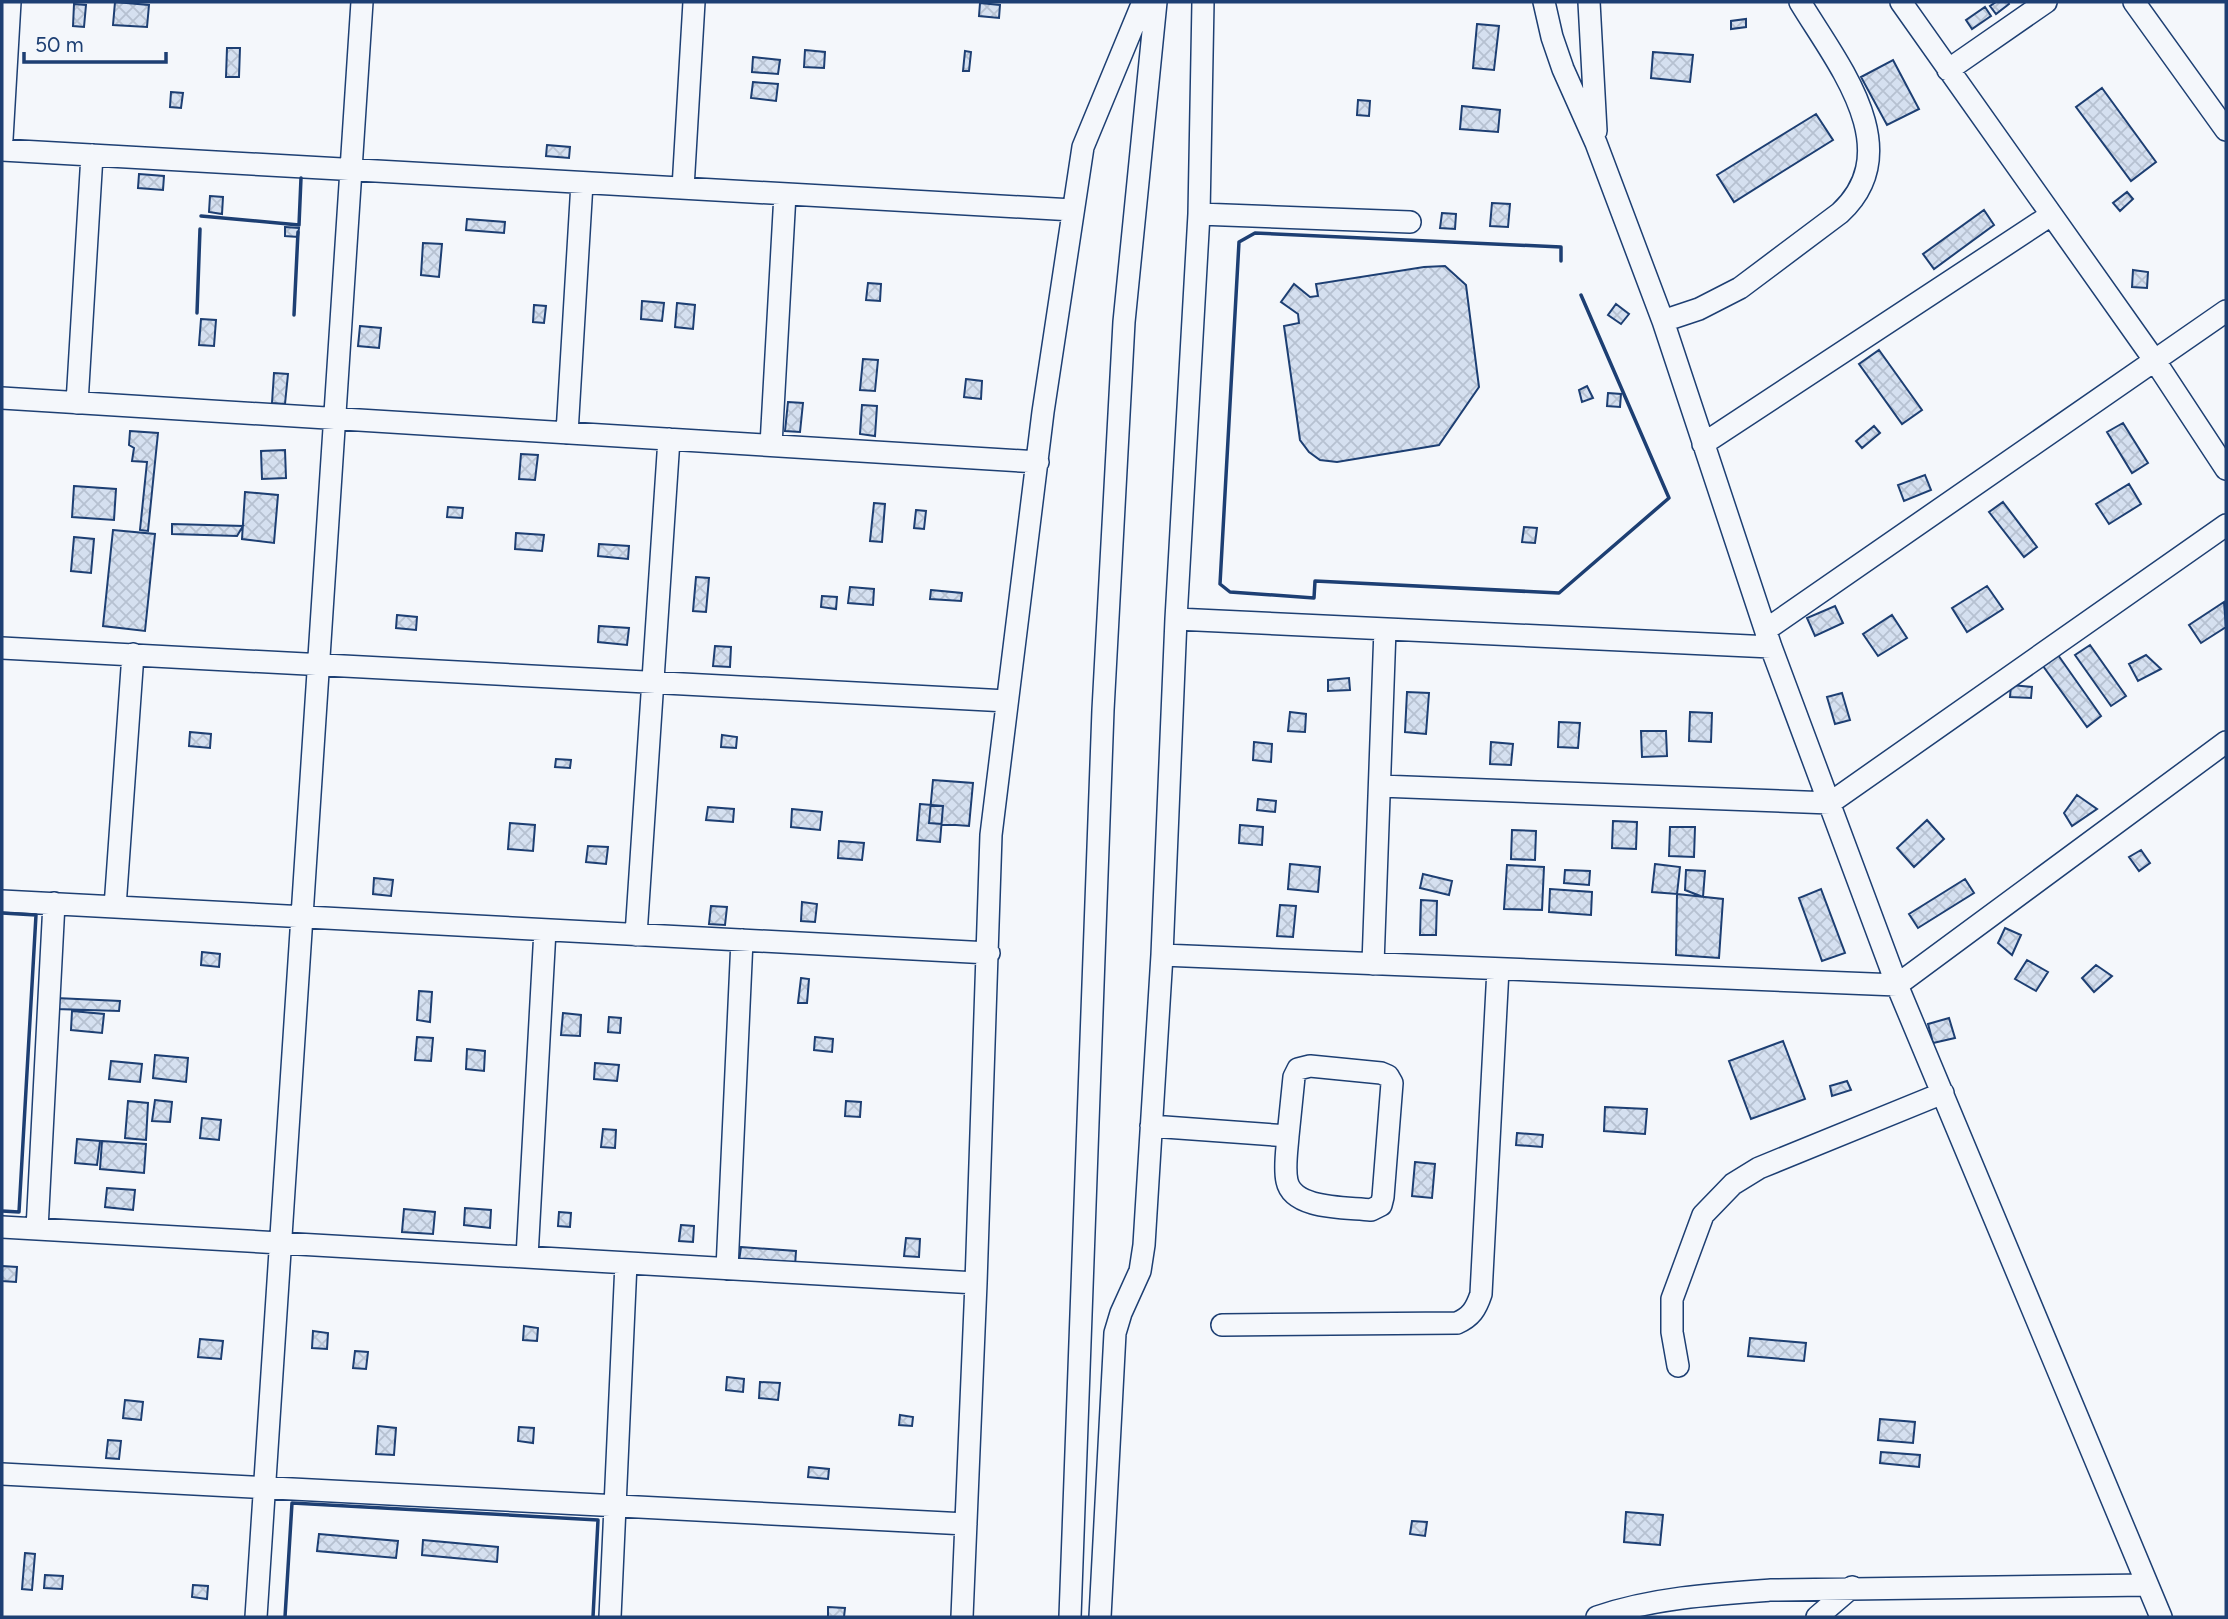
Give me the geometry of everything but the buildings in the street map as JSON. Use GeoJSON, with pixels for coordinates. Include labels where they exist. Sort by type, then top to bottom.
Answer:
{"type":"FeatureCollection","features":[{"type":"Feature","properties":{"kind":"street"},"geometry":{"type":"LineString","coordinates":[[2,139],[10,2]]}},
{"type":"Feature","properties":{"kind":"street"},"geometry":{"type":"LineString","coordinates":[[256,1617],[362,2]]}},
{"type":"Feature","properties":{"kind":"street"},"geometry":{"type":"LineString","coordinates":[[682,188],[694,2]]}},
{"type":"Feature","properties":{"kind":"street"},"geometry":{"type":"LineString","coordinates":[[962,1617],[989,953],[991,835],[1043,412],[1083,147],[1143,2]]}},
{"type":"Feature","properties":{"kind":"street"},"geometry":{"type":"LineString","coordinates":[[1070,1617],[1103,710],[1123,336],[1156,2]]}},
{"type":"Feature","properties":{"kind":"street"},"geometry":{"type":"LineString","coordinates":[[1100,1617],[1115,1333],[1140,1271],[1144,1245],[1162,955],[1176,619],[1199,214],[1203,2]]}},
{"type":"Feature","properties":{"kind":"street"},"geometry":{"type":"LineString","coordinates":[[1544,2],[1563,69],[1596,143],[1663,321],[1769,638],[1897,985],[2161,1617]]}},
{"type":"Feature","properties":{"kind":"street"},"geometry":{"type":"LineString","coordinates":[[1589,2],[1596,143]]}},
{"type":"Feature","properties":{"kind":"street"},"geometry":{"type":"LineString","coordinates":[[1663,321],[1699,309],[1740,288],[1840,212],[1853,200],[1863,182],[1868,157],[1863,110],[1800,2]]}},
{"type":"Feature","properties":{"kind":"street"},"geometry":{"type":"LineString","coordinates":[[1901,2],[2155,361],[2226,469]]}},
{"type":"Feature","properties":{"kind":"street"},"geometry":{"type":"LineString","coordinates":[[1948,70],[2046,2]]}},
{"type":"Feature","properties":{"kind":"street"},"geometry":{"type":"LineString","coordinates":[[2134,2],[2226,130]]}},
{"type":"Feature","properties":{"kind":"street"},"geometry":{"type":"LineString","coordinates":[[2,150],[1073,211]]}},
{"type":"Feature","properties":{"kind":"street"},"geometry":{"type":"LineString","coordinates":[[77,403],[92,155]]}},
{"type":"Feature","properties":{"kind":"street"},"geometry":{"type":"LineString","coordinates":[[567,433],[582,183]]}},
{"type":"Feature","properties":{"kind":"street"},"geometry":{"type":"LineString","coordinates":[[771,445],[785,194]]}},
{"type":"Feature","properties":{"kind":"street"},"geometry":{"type":"LineString","coordinates":[[1199,214],[1410,222]]}},
{"type":"Feature","properties":{"kind":"street"},"geometry":{"type":"LineString","coordinates":[[1703,444],[2051,215]]}},
{"type":"Feature","properties":{"kind":"street"},"geometry":{"type":"LineString","coordinates":[[1176,619],[1385,629],[1769,638],[2226,311]]}},
{"type":"Feature","properties":{"kind":"street"},"geometry":{"type":"LineString","coordinates":[[2,398],[1038,462]]}},
{"type":"Feature","properties":{"kind":"street"},"geometry":{"type":"LineString","coordinates":[[636,934],[669,439]]}},
{"type":"Feature","properties":{"kind":"street"},"geometry":{"type":"LineString","coordinates":[[1380,786],[1830,803],[2226,525]]}},
{"type":"Feature","properties":{"kind":"street"},"geometry":{"type":"LineString","coordinates":[[1373,964],[1385,629]]}},
{"type":"Feature","properties":{"kind":"street"},"geometry":{"type":"LineString","coordinates":[[2,648],[1007,701]]}},
{"type":"Feature","properties":{"kind":"street"},"geometry":{"type":"LineString","coordinates":[[116,907],[133,654]]}},
{"type":"Feature","properties":{"kind":"street"},"geometry":{"type":"LineString","coordinates":[[1162,955],[1897,985],[2226,742]]}},
{"type":"Feature","properties":{"kind":"street"},"geometry":{"type":"LineString","coordinates":[[2,901],[989,953]]}},
{"type":"Feature","properties":{"kind":"street"},"geometry":{"type":"LineString","coordinates":[[37,1228],[54,904]]}},
{"type":"Feature","properties":{"kind":"street"},"geometry":{"type":"LineString","coordinates":[[527,1257],[545,930]]}},
{"type":"Feature","properties":{"kind":"street"},"geometry":{"type":"LineString","coordinates":[[727,1269],[742,940]]}},
{"type":"Feature","properties":{"kind":"street"},"geometry":{"type":"LineString","coordinates":[[1222,1325],[1457,1323],[1468,1318],[1477,1308],[1481,1294],[1498,969]]}},
{"type":"Feature","properties":{"kind":"street"},"geometry":{"type":"LineString","coordinates":[[1310,1066],[1381,1073],[1388,1076],[1392,1083],[1383,1197],[1377,1208],[1371,1210],[1303,1201],[1292,1194],[1286,1180],[1288,1136],[1294,1077],[1298,1069],[1310,1066]]}},
{"type":"Feature","properties":{"kind":"street"},"geometry":{"type":"LineString","coordinates":[[1678,1366],[1672,1332],[1672,1299],[1703,1215],[1733,1184],[1759,1168],[1943,1093]]}},
{"type":"Feature","properties":{"kind":"street"},"geometry":{"type":"LineString","coordinates":[[1151,1126],[1288,1136]]}},
{"type":"Feature","properties":{"kind":"street"},"geometry":{"type":"LineString","coordinates":[[2,1227],[976,1283]]}},
{"type":"Feature","properties":{"kind":"street"},"geometry":{"type":"LineString","coordinates":[[610,1617],[626,1263]]}},
{"type":"Feature","properties":{"kind":"street"},"geometry":{"type":"LineString","coordinates":[[2,1474],[966,1524]]}},
{"type":"Feature","properties":{"kind":"street"},"geometry":{"type":"LineString","coordinates":[[1597,1617],[1621,1609],[1712,1594],[1852,1587],[2147,1585]]}},
{"type":"Feature","properties":{"kind":"street"},"geometry":{"type":"LineString","coordinates":[[1817,1617],[1852,1587]]}},
{"type":"Feature","properties":{"kind":"wall"},"geometry":{"type":"LineString","coordinates":[[201,216],[299,225],[301,178]]}},
{"type":"Feature","properties":{"kind":"wall"},"geometry":{"type":"LineString","coordinates":[[197,313],[200,229]]}},
{"type":"Feature","properties":{"kind":"wall"},"geometry":{"type":"LineString","coordinates":[[294,315],[298,232]]}},
{"type":"Feature","properties":{"kind":"wall"},"geometry":{"type":"LineString","coordinates":[[1561,261],[1561,247],[1255,233],[1239,242],[1220,584],[1230,592],[1314,598],[1315,581],[1559,593],[1669,498],[1581,295]]}},
{"type":"Feature","properties":{"kind":"wall"},"geometry":{"type":"LineString","coordinates":[[2,913],[36,915],[19,1212],[2,1211]]}},
{"type":"Feature","properties":{"kind":"wall"},"geometry":{"type":"LineString","coordinates":[[285,1617],[292,1503],[598,1520],[593,1617]]}}]}
